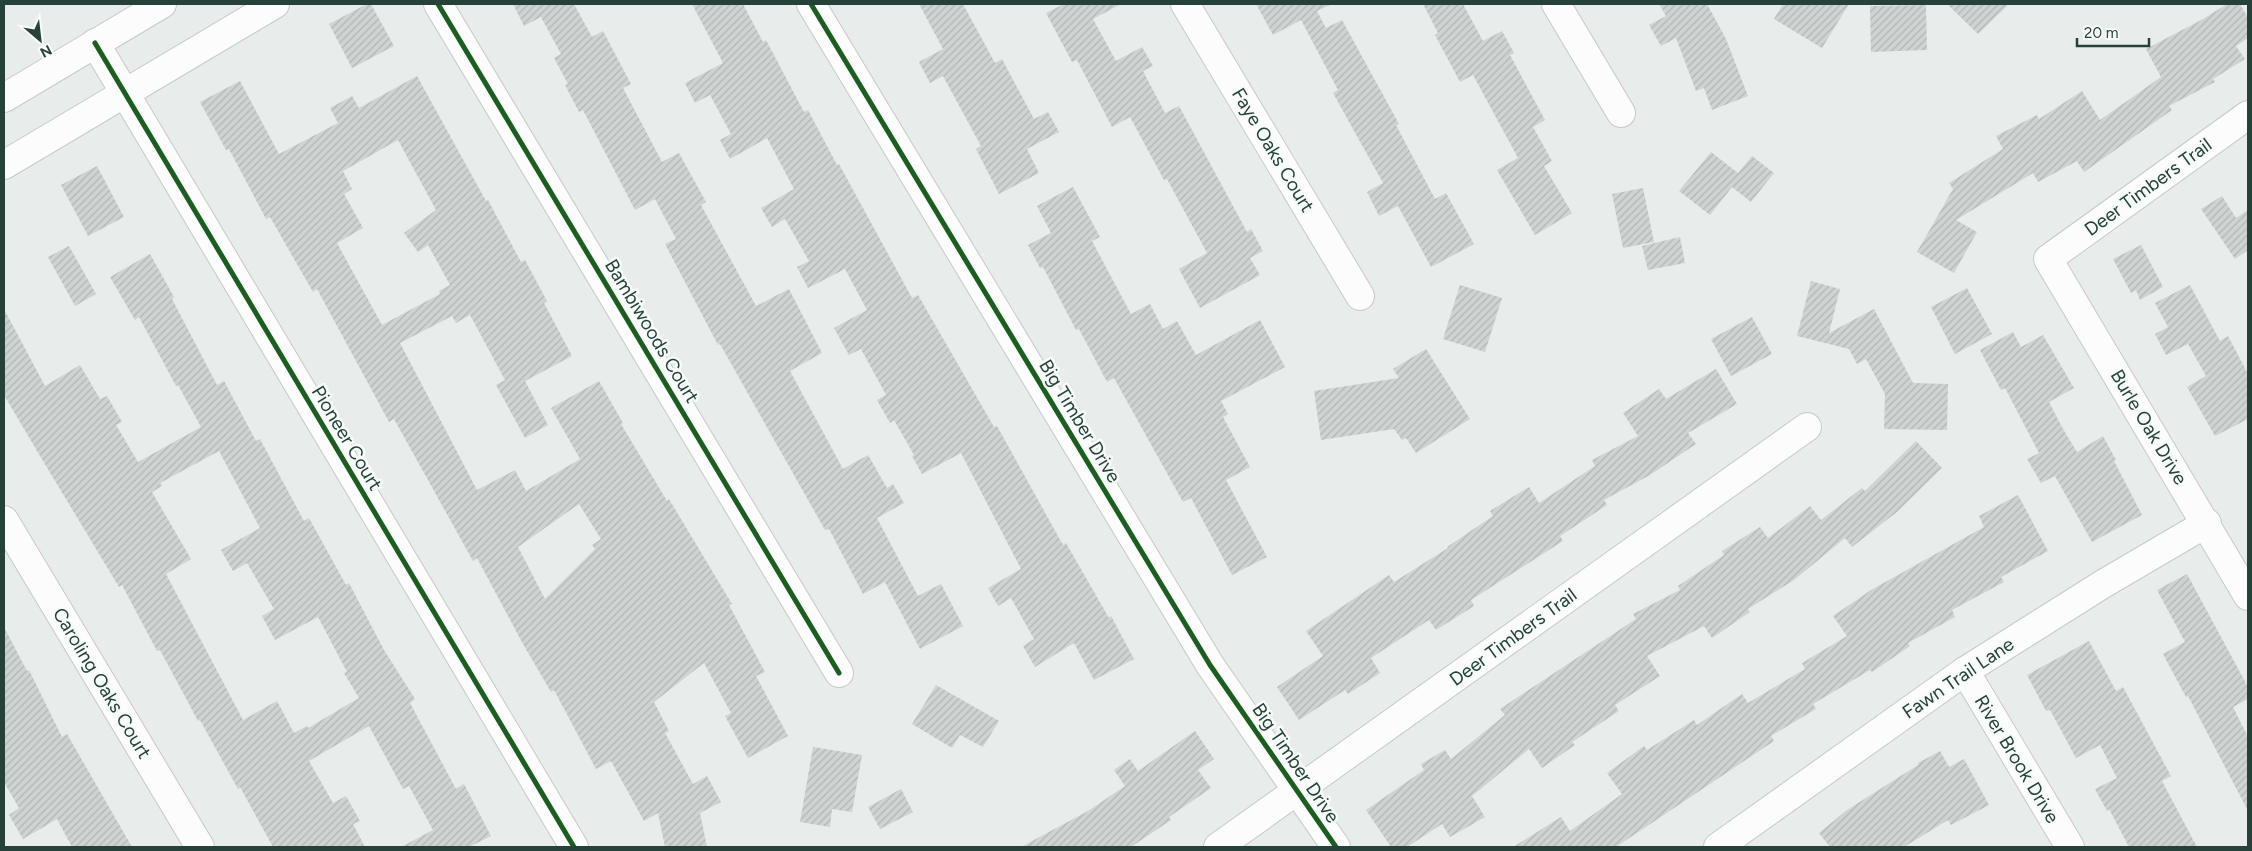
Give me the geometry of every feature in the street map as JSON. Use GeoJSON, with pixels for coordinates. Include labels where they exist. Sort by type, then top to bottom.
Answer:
{"type":"FeatureCollection","features":[{"type":"Feature","properties":{"kind":"street"},"geometry":{"type":"LineString","coordinates":[[4,98],[162,4]]}},
{"type":"Feature","properties":{"kind":"street"},"geometry":{"type":"LineString","coordinates":[[4,165],[274,4]]}},
{"type":"Feature","properties":{"kind":"street","name":"Bambiwoods Court"},"geometry":{"type":"LineString","coordinates":[[438,4],[839,673]]}},
{"type":"Feature","properties":{"kind":"street","name":"Big Timber Drive"},"geometry":{"type":"LineString","coordinates":[[811,4],[1205,656],[1296,792],[1336,847]]}},
{"type":"Feature","properties":{"kind":"street","name":"Faye Oaks Court"},"geometry":{"type":"LineString","coordinates":[[1185,4],[1360,296]]}},
{"type":"Feature","properties":{"kind":"street"},"geometry":{"type":"LineString","coordinates":[[1556,4],[1621,113]]}},
{"type":"Feature","properties":{"kind":"street","name":"Pioneer Court"},"geometry":{"type":"LineString","coordinates":[[95,44],[574,847]]}},
{"type":"Feature","properties":{"kind":"street","name":"Deer Timbers Trail"},"geometry":{"type":"LineString","coordinates":[[2048,259],[2248,115]]}},
{"type":"Feature","properties":{"kind":"street","name":"Burle Oak Drive"},"geometry":{"type":"LineString","coordinates":[[2048,259],[2207,523],[2248,596]]}},
{"type":"Feature","properties":{"kind":"street","name":"Deer Timbers Trail"},"geometry":{"type":"LineString","coordinates":[[1218,847],[1807,426]]}},
{"type":"Feature","properties":{"kind":"street","name":"Caroling Oaks Court"},"geometry":{"type":"LineString","coordinates":[[4,520],[200,847]]}},
{"type":"Feature","properties":{"kind":"street","name":"Fawn Trail Lane"},"geometry":{"type":"LineString","coordinates":[[1718,847],[1964,671],[2207,523]]}},
{"type":"Feature","properties":{"kind":"street","name":"River Brook Drive"},"geometry":{"type":"LineString","coordinates":[[1964,671],[2070,847]]}},
{"type":"Feature","properties":{"kind":"building"},"geometry":{"type":"Polygon","coordinates":[[[367,4],[371,4],[394,46],[352,68],[329,24],[367,4]]]}},
{"type":"Feature","properties":{"kind":"building"},"geometry":{"type":"Polygon","coordinates":[[[513,4],[574,4],[592,37],[603,31],[631,84],[623,88],[662,162],[679,153],[706,202],[701,205],[756,306],[789,289],[822,353],[790,371],[843,469],[868,455],[887,488],[893,484],[904,503],[877,518],[918,596],[941,584],[963,626],[920,649],[885,582],[863,594],[829,529],[825,530],[720,344],[718,345],[665,244],[676,239],[655,199],[635,210],[583,110],[579,112],[565,85],[568,84],[554,58],[561,54],[541,17],[524,26],[513,4]]]}},
{"type":"Feature","properties":{"kind":"building"},"geometry":{"type":"Polygon","coordinates":[[[692,4],[743,4],[763,42],[766,40],[804,112],[808,110],[912,298],[918,295],[994,427],[997,426],[1063,545],[1066,543],[1109,618],[1111,616],[1134,659],[1094,680],[1074,643],[1035,667],[1023,646],[1034,639],[1011,598],[998,606],[988,588],[1021,569],[961,453],[922,474],[912,456],[914,455],[894,420],[890,423],[877,400],[886,395],[861,349],[849,355],[834,328],[867,310],[845,269],[808,288],[797,267],[809,261],[785,219],[772,227],[761,208],[794,189],[767,138],[730,159],[720,140],[731,134],[710,95],[695,103],[685,83],[723,63],[692,4]]]}},
{"type":"Feature","properties":{"kind":"building"},"geometry":{"type":"Polygon","coordinates":[[[919,4],[963,4],[995,63],[1002,59],[1034,119],[1048,112],[1059,132],[1027,149],[1039,173],[999,194],[976,149],[981,146],[943,76],[930,83],[919,62],[943,49],[919,4]]]}},
{"type":"Feature","properties":{"kind":"building"},"geometry":{"type":"Polygon","coordinates":[[[1064,4],[1121,4],[1093,19],[1116,61],[1142,47],[1153,66],[1143,71],[1165,113],[1179,106],[1247,232],[1251,229],[1263,251],[1250,258],[1260,275],[1200,308],[1179,269],[1207,253],[1167,179],[1164,180],[1130,117],[1112,127],[1077,60],[1072,62],[1046,13],[1064,4]]]}},
{"type":"Feature","properties":{"kind":"building"},"geometry":{"type":"Polygon","coordinates":[[[1256,4],[1332,4],[1317,11],[1326,28],[1342,20],[1399,124],[1396,125],[1435,199],[1446,193],[1474,244],[1431,267],[1398,206],[1379,216],[1367,192],[1383,183],[1333,93],[1338,90],[1301,20],[1273,35],[1256,4]]]}},
{"type":"Feature","properties":{"kind":"building"},"geometry":{"type":"Polygon","coordinates":[[[1423,4],[1463,4],[1483,41],[1502,31],[1514,53],[1510,55],[1545,120],[1533,127],[1552,161],[1544,166],[1572,213],[1535,235],[1497,170],[1518,158],[1473,75],[1460,82],[1435,35],[1438,33],[1423,4]]]}},
{"type":"Feature","properties":{"kind":"building"},"geometry":{"type":"Polygon","coordinates":[[[1659,4],[1707,4],[1726,39],[1748,96],[1712,110],[1704,88],[1696,91],[1676,38],[1661,46],[1649,25],[1666,16],[1659,4]]]}},
{"type":"Feature","properties":{"kind":"building"},"geometry":{"type":"Polygon","coordinates":[[[1783,4],[1849,4],[1822,48],[1774,19],[1783,4]]]}},
{"type":"Feature","properties":{"kind":"building"},"geometry":{"type":"Polygon","coordinates":[[[1947,4],[2009,4],[1978,34],[1947,4]]]}},
{"type":"Feature","properties":{"kind":"building"},"geometry":{"type":"Polygon","coordinates":[[[2227,4],[2240,4],[2248,18],[2248,38],[2236,46],[2245,59],[2213,79],[2215,82],[2169,106],[2172,110],[2084,172],[2077,161],[2038,182],[2033,173],[1956,220],[1977,232],[1954,273],[1917,252],[1953,189],[1949,183],[2003,149],[1996,136],[2037,115],[2039,119],[2082,91],[2100,120],[2161,77],[2146,49],[2227,4]]]}},
{"type":"Feature","properties":{"kind":"building"},"geometry":{"type":"Polygon","coordinates":[[[1926,5],[1927,50],[1871,52],[1870,6],[1926,5]]]}},
{"type":"Feature","properties":{"kind":"building"},"geometry":{"type":"Polygon","coordinates":[[[417,76],[521,262],[525,260],[547,301],[544,303],[572,356],[525,381],[548,425],[525,438],[496,385],[505,380],[470,315],[456,323],[452,316],[400,343],[477,490],[515,470],[526,491],[580,459],[551,408],[599,381],[623,423],[621,424],[732,604],[729,605],[765,672],[756,676],[788,736],[748,758],[725,716],[731,713],[704,663],[654,702],[669,731],[665,733],[693,784],[707,776],[721,802],[700,813],[707,847],[665,847],[658,813],[644,821],[611,761],[596,769],[554,690],[551,692],[477,558],[473,561],[394,419],[389,422],[317,289],[313,292],[270,217],[266,219],[229,149],[226,150],[200,102],[240,81],[279,154],[338,123],[330,108],[352,96],[359,108],[417,76]],[[398,140],[343,171],[352,189],[344,194],[363,228],[337,243],[382,325],[440,294],[439,291],[450,285],[428,245],[418,252],[404,233],[436,210],[398,140]],[[579,504],[518,547],[545,599],[595,549],[592,545],[601,539],[579,504]]]}},
{"type":"Feature","properties":{"kind":"building"},"geometry":{"type":"Polygon","coordinates":[[[1711,152],[1738,173],[1752,156],[1774,173],[1751,202],[1732,187],[1710,215],[1679,191],[1711,152]]]}},
{"type":"Feature","properties":{"kind":"building"},"geometry":{"type":"Polygon","coordinates":[[[97,166],[124,217],[88,236],[61,185],[97,166]]]}},
{"type":"Feature","properties":{"kind":"building"},"geometry":{"type":"Polygon","coordinates":[[[1073,187],[1100,237],[1092,241],[1131,314],[1150,304],[1163,329],[1177,321],[1196,355],[1260,320],[1285,367],[1221,401],[1228,414],[1223,417],[1250,467],[1226,480],[1267,557],[1232,575],[1191,498],[1183,502],[1114,378],[1107,382],[1079,329],[1076,330],[1043,267],[1040,268],[1028,245],[1051,233],[1037,206],[1073,187]]]}},
{"type":"Feature","properties":{"kind":"building"},"geometry":{"type":"Polygon","coordinates":[[[1643,188],[1654,242],[1623,248],[1612,194],[1643,188]]]}},
{"type":"Feature","properties":{"kind":"building"},"geometry":{"type":"Polygon","coordinates":[[[2222,196],[2236,218],[2248,210],[2248,250],[2235,259],[2201,209],[2222,196]]]}},
{"type":"Feature","properties":{"kind":"building"},"geometry":{"type":"Polygon","coordinates":[[[1680,237],[1685,263],[1648,270],[1642,246],[1680,237]]]}},
{"type":"Feature","properties":{"kind":"building"},"geometry":{"type":"Polygon","coordinates":[[[2141,245],[2163,287],[2140,300],[2136,290],[2131,293],[2113,259],[2141,245]]]}},
{"type":"Feature","properties":{"kind":"building"},"geometry":{"type":"Polygon","coordinates":[[[69,246],[96,294],[75,306],[48,257],[69,246]]]}},
{"type":"Feature","properties":{"kind":"building"},"geometry":{"type":"Polygon","coordinates":[[[150,254],[174,297],[172,299],[217,385],[224,381],[256,441],[260,439],[304,521],[309,518],[346,585],[349,583],[384,650],[415,699],[410,703],[456,789],[464,784],[491,836],[469,847],[401,847],[433,830],[409,786],[403,789],[369,726],[309,761],[333,803],[346,796],[360,821],[353,824],[365,847],[273,847],[240,787],[238,789],[200,720],[198,721],[160,650],[157,651],[122,585],[119,587],[4,395],[4,309],[45,386],[80,365],[100,399],[107,396],[122,422],[116,425],[138,462],[201,427],[178,385],[176,386],[139,317],[135,320],[110,277],[150,254]],[[219,451],[160,483],[162,486],[152,492],[191,559],[166,574],[243,720],[277,701],[294,733],[307,726],[308,728],[359,698],[344,673],[347,672],[318,617],[275,640],[262,616],[274,609],[247,563],[233,571],[221,550],[260,528],[219,451]]]}},
{"type":"Feature","properties":{"kind":"building"},"geometry":{"type":"Polygon","coordinates":[[[1811,281],[1840,289],[1829,333],[1874,309],[1913,383],[1948,384],[1947,430],[1884,429],[1885,394],[1866,359],[1857,364],[1849,349],[1797,336],[1811,281]]]}},
{"type":"Feature","properties":{"kind":"building"},"geometry":{"type":"Polygon","coordinates":[[[1460,285],[1502,298],[1485,352],[1443,339],[1460,285]]]}},
{"type":"Feature","properties":{"kind":"building"},"geometry":{"type":"Polygon","coordinates":[[[2190,285],[2220,341],[2228,336],[2248,374],[2248,419],[2215,436],[2187,387],[2206,376],[2188,344],[2166,355],[2155,334],[2168,327],[2155,303],[2190,285]]]}},
{"type":"Feature","properties":{"kind":"building"},"geometry":{"type":"Polygon","coordinates":[[[1967,288],[1992,334],[1955,354],[1931,307],[1967,288]]]}},
{"type":"Feature","properties":{"kind":"building"},"geometry":{"type":"Polygon","coordinates":[[[1752,317],[1772,354],[1731,376],[1711,339],[1752,317]]]}},
{"type":"Feature","properties":{"kind":"building"},"geometry":{"type":"Polygon","coordinates":[[[2013,332],[2021,347],[2043,335],[2074,388],[2049,402],[2063,429],[2077,452],[2103,436],[2142,515],[2092,542],[2055,476],[2041,483],[2027,459],[2039,453],[2005,388],[2001,390],[1980,350],[2013,332]]]}},
{"type":"Feature","properties":{"kind":"building"},"geometry":{"type":"Polygon","coordinates":[[[1426,349],[1470,419],[1416,453],[1406,438],[1402,440],[1394,429],[1321,440],[1314,391],[1399,378],[1393,369],[1426,349]]]}},
{"type":"Feature","properties":{"kind":"building"},"geometry":{"type":"Polygon","coordinates":[[[1716,369],[1737,404],[1688,433],[1696,444],[1650,475],[1604,500],[1607,505],[1560,536],[1563,541],[1471,600],[1474,606],[1436,630],[1429,620],[1371,658],[1380,673],[1348,694],[1345,690],[1299,720],[1277,687],[1323,656],[1306,631],[1389,575],[1394,582],[1448,548],[1493,516],[1490,511],[1529,487],[1539,503],[1595,466],[1592,460],[1638,436],[1623,413],[1659,389],[1666,399],[1716,369]]]}},
{"type":"Feature","properties":{"kind":"building"},"geometry":{"type":"Polygon","coordinates":[[[1916,441],[1942,468],[1897,512],[1852,547],[1845,538],[1794,580],[1748,609],[1750,612],[1712,638],[1704,626],[1647,656],[1660,676],[1615,705],[1619,711],[1572,742],[1575,745],[1542,768],[1529,749],[1472,796],[1485,817],[1450,837],[1442,824],[1407,847],[1391,847],[1366,810],[1424,770],[1421,764],[1445,750],[1451,759],[1505,715],[1500,709],[1636,619],[1633,614],[1680,590],[1678,586],[1724,555],[1722,551],[1760,527],[1768,538],[1810,506],[1821,520],[1862,488],[1865,491],[1916,441]]]}},
{"type":"Feature","properties":{"kind":"building"},"geometry":{"type":"Polygon","coordinates":[[[2018,495],[2048,551],[2001,577],[2004,582],[1952,610],[1955,617],[1908,643],[1910,646],[1872,672],[1870,670],[1813,704],[1816,709],[1771,736],[1774,741],[1616,847],[1513,847],[1561,817],[1570,831],[1622,794],[1607,773],[1644,746],[1647,750],[1694,720],[1697,725],[1742,694],[1748,703],[1805,669],[1802,663],[1847,636],[1833,616],[1871,590],[1984,527],[1979,516],[2018,495]]]}},
{"type":"Feature","properties":{"kind":"building"},"geometry":{"type":"Polygon","coordinates":[[[2187,574],[2248,687],[2248,699],[2233,707],[2248,737],[2248,811],[2188,696],[2186,697],[2163,654],[2185,642],[2157,590],[2187,574]]]}},
{"type":"Feature","properties":{"kind":"building"},"geometry":{"type":"Polygon","coordinates":[[[4,627],[27,671],[29,670],[62,737],[67,734],[132,847],[72,847],[57,819],[23,839],[9,815],[19,808],[4,782],[4,627]]]}},
{"type":"Feature","properties":{"kind":"building"},"geometry":{"type":"Polygon","coordinates":[[[2089,641],[2116,691],[2123,687],[2171,776],[2162,781],[2197,847],[2129,847],[2109,809],[2107,811],[2095,789],[2117,778],[2100,745],[2076,758],[2050,710],[2046,711],[2027,675],[2089,641]]]}},
{"type":"Feature","properties":{"kind":"building"},"geometry":{"type":"Polygon","coordinates":[[[936,685],[999,721],[983,747],[960,735],[952,748],[912,724],[936,685]]]}},
{"type":"Feature","properties":{"kind":"building"},"geometry":{"type":"Polygon","coordinates":[[[1195,731],[1214,759],[1198,770],[1211,788],[1169,817],[1171,820],[1131,847],[1021,847],[1088,811],[1125,786],[1114,770],[1130,759],[1138,771],[1195,731]]]}},
{"type":"Feature","properties":{"kind":"building"},"geometry":{"type":"Polygon","coordinates":[[[813,747],[862,755],[852,812],[832,809],[830,827],[800,822],[813,747]]]}},
{"type":"Feature","properties":{"kind":"building"},"geometry":{"type":"Polygon","coordinates":[[[1940,751],[1949,767],[1964,759],[1989,805],[1951,825],[1948,820],[1904,847],[1830,847],[1819,833],[1847,810],[1918,765],[1918,763],[1940,751]]]}},
{"type":"Feature","properties":{"kind":"building"},"geometry":{"type":"Polygon","coordinates":[[[901,789],[913,812],[880,829],[868,807],[901,789]]]}},
{"type":"Feature","properties":{"kind":"cycle path"},"geometry":{"type":"LineString","coordinates":[[438,4],[839,673]]}},
{"type":"Feature","properties":{"kind":"cycle path"},"geometry":{"type":"LineString","coordinates":[[811,4],[1210,665],[1336,847]]}},
{"type":"Feature","properties":{"kind":"cycle path"},"geometry":{"type":"LineString","coordinates":[[95,43],[574,847]]}}]}
